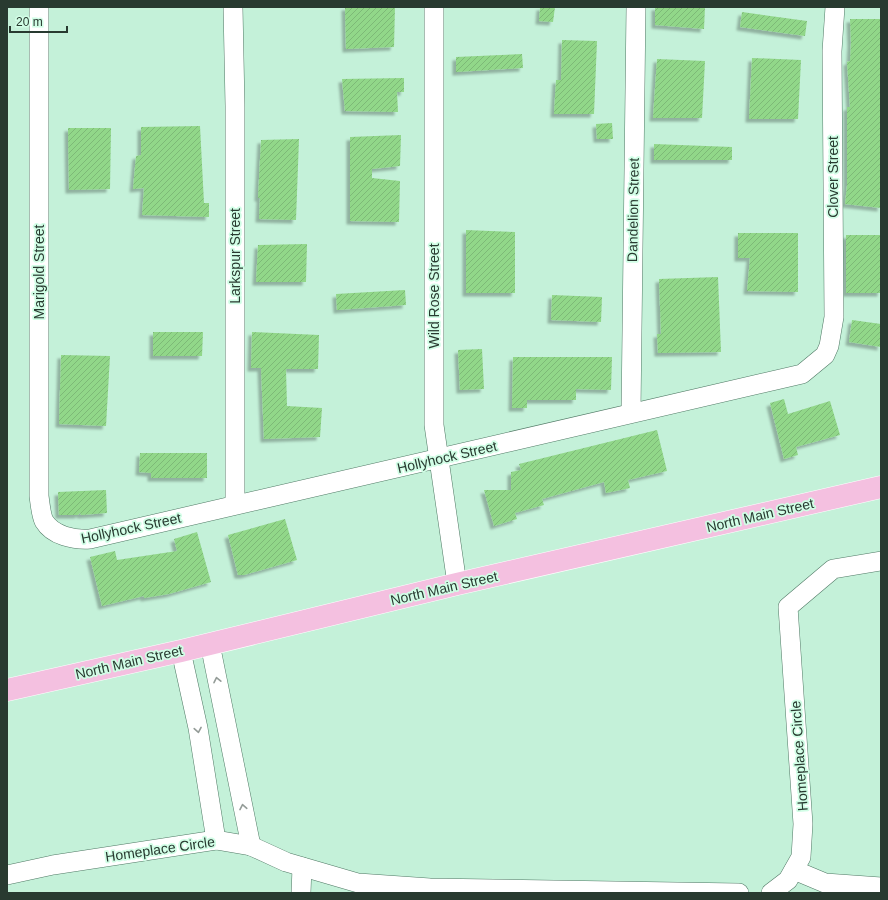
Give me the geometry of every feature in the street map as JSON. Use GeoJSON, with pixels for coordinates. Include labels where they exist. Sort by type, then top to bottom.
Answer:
{"type":"FeatureCollection","features":[{"type":"Feature","properties":{"kind":"main road","name":"North Main Street"},"geometry":{"type":"LineString","coordinates":[[7,690],[181,651],[457,584],[881,488]]}},
{"type":"Feature","properties":{"kind":"street","name":"Marigold Street"},"geometry":{"type":"LineString","coordinates":[[39,7],[39,496],[44,521],[54,531]]}},
{"type":"Feature","properties":{"kind":"street","name":"Larkspur Street"},"geometry":{"type":"LineString","coordinates":[[233,7],[235,106],[235,504]]}},
{"type":"Feature","properties":{"kind":"street","name":"Wild Rose Street"},"geometry":{"type":"LineString","coordinates":[[434,7],[434,425],[457,584]]}},
{"type":"Feature","properties":{"kind":"street","name":"Dandelion Street"},"geometry":{"type":"LineString","coordinates":[[631,412],[636,7]]}},
{"type":"Feature","properties":{"kind":"street","name":"Clover Street"},"geometry":{"type":"LineString","coordinates":[[829,346],[834,317],[832,51],[835,7]]}},
{"type":"Feature","properties":{"kind":"street","name":"Hollyhock Street"},"geometry":{"type":"LineString","coordinates":[[54,531],[75,540],[90,539],[235,504],[439,460],[631,412],[802,374],[825,355],[829,346]]}},
{"type":"Feature","properties":{"kind":"street","name":"Homeplace Circle"},"geometry":{"type":"LineString","coordinates":[[771,893],[788,880],[801,857],[803,824],[788,607],[833,570],[881,561]]}},
{"type":"Feature","properties":{"kind":"street"},"geometry":{"type":"LineString","coordinates":[[210,644],[251,846]]}},
{"type":"Feature","properties":{"kind":"street"},"geometry":{"type":"LineString","coordinates":[[181,651],[202,752],[216,840]]}},
{"type":"Feature","properties":{"kind":"street"},"geometry":{"type":"LineString","coordinates":[[202,752],[231,748]]}},
{"type":"Feature","properties":{"kind":"street","name":"Homeplace Circle"},"geometry":{"type":"LineString","coordinates":[[7,875],[53,865],[216,840],[251,846],[286,862],[358,883],[430,888],[739,893]]}},
{"type":"Feature","properties":{"kind":"street"},"geometry":{"type":"LineString","coordinates":[[301,893],[302,867]]}},
{"type":"Feature","properties":{"kind":"street"},"geometry":{"type":"LineString","coordinates":[[794,870],[825,883],[881,887]]}},
{"type":"Feature","properties":{"kind":"building"},"geometry":{"type":"Polygon","coordinates":[[[345,7],[395,7],[394,47],[346,49],[345,7]]]}},
{"type":"Feature","properties":{"kind":"building"},"geometry":{"type":"Polygon","coordinates":[[[540,7],[555,7],[553,22],[539,21],[540,7]]]}},
{"type":"Feature","properties":{"kind":"building"},"geometry":{"type":"Polygon","coordinates":[[[655,7],[705,7],[704,29],[655,25],[655,7]]]}},
{"type":"Feature","properties":{"kind":"building"},"geometry":{"type":"Polygon","coordinates":[[[742,12],[807,21],[805,36],[740,27],[742,12]]]}},
{"type":"Feature","properties":{"kind":"building"},"geometry":{"type":"Polygon","coordinates":[[[850,19],[881,19],[881,208],[845,204],[847,186],[847,107],[850,107],[847,62],[850,61],[850,19]]]}},
{"type":"Feature","properties":{"kind":"building"},"geometry":{"type":"Polygon","coordinates":[[[562,40],[597,41],[594,114],[554,114],[556,80],[561,80],[562,40]]]}},
{"type":"Feature","properties":{"kind":"building"},"geometry":{"type":"Polygon","coordinates":[[[522,54],[523,68],[456,72],[456,57],[522,54]]]}},
{"type":"Feature","properties":{"kind":"building"},"geometry":{"type":"Polygon","coordinates":[[[752,58],[801,60],[798,119],[749,119],[752,58]]]}},
{"type":"Feature","properties":{"kind":"building"},"geometry":{"type":"Polygon","coordinates":[[[657,59],[705,61],[702,118],[653,118],[657,59]]]}},
{"type":"Feature","properties":{"kind":"building"},"geometry":{"type":"Polygon","coordinates":[[[404,78],[404,92],[397,92],[398,112],[345,111],[342,79],[404,78]]]}},
{"type":"Feature","properties":{"kind":"building"},"geometry":{"type":"Polygon","coordinates":[[[612,123],[613,139],[597,139],[596,124],[612,123]]]}},
{"type":"Feature","properties":{"kind":"building"},"geometry":{"type":"Polygon","coordinates":[[[200,126],[204,203],[209,203],[209,217],[142,215],[144,188],[133,189],[136,156],[141,155],[141,127],[200,126]]]}},
{"type":"Feature","properties":{"kind":"building"},"geometry":{"type":"Polygon","coordinates":[[[68,128],[111,128],[110,189],[69,190],[68,128]]]}},
{"type":"Feature","properties":{"kind":"building"},"geometry":{"type":"Polygon","coordinates":[[[401,135],[400,166],[372,169],[372,178],[400,181],[399,222],[350,221],[350,137],[401,135]]]}},
{"type":"Feature","properties":{"kind":"building"},"geometry":{"type":"Polygon","coordinates":[[[299,139],[296,220],[259,219],[260,198],[258,198],[261,140],[299,139]]]}},
{"type":"Feature","properties":{"kind":"building"},"geometry":{"type":"Polygon","coordinates":[[[654,144],[732,147],[732,160],[654,160],[654,144]]]}},
{"type":"Feature","properties":{"kind":"building"},"geometry":{"type":"Polygon","coordinates":[[[466,230],[515,232],[515,293],[466,293],[466,230]]]}},
{"type":"Feature","properties":{"kind":"building"},"geometry":{"type":"Polygon","coordinates":[[[738,233],[798,233],[798,292],[747,291],[750,258],[738,258],[738,233]]]}},
{"type":"Feature","properties":{"kind":"building"},"geometry":{"type":"Polygon","coordinates":[[[846,235],[881,235],[881,293],[846,293],[846,235]]]}},
{"type":"Feature","properties":{"kind":"building"},"geometry":{"type":"Polygon","coordinates":[[[307,244],[306,282],[256,282],[258,245],[307,244]]]}},
{"type":"Feature","properties":{"kind":"building"},"geometry":{"type":"Polygon","coordinates":[[[718,277],[721,352],[658,353],[657,334],[661,334],[659,279],[718,277]]]}},
{"type":"Feature","properties":{"kind":"building"},"geometry":{"type":"Polygon","coordinates":[[[405,290],[406,305],[337,310],[336,294],[405,290]]]}},
{"type":"Feature","properties":{"kind":"building"},"geometry":{"type":"Polygon","coordinates":[[[552,295],[602,297],[601,322],[551,320],[552,295]]]}},
{"type":"Feature","properties":{"kind":"building"},"geometry":{"type":"Polygon","coordinates":[[[852,320],[881,324],[881,347],[849,342],[852,320]]]}},
{"type":"Feature","properties":{"kind":"building"},"geometry":{"type":"Polygon","coordinates":[[[153,332],[203,332],[202,356],[153,356],[153,332]]]}},
{"type":"Feature","properties":{"kind":"building"},"geometry":{"type":"Polygon","coordinates":[[[252,332],[319,335],[318,369],[286,369],[287,406],[322,408],[320,437],[264,439],[261,368],[251,368],[252,332]]]}},
{"type":"Feature","properties":{"kind":"building"},"geometry":{"type":"Polygon","coordinates":[[[482,349],[484,389],[460,390],[458,350],[482,349]]]}},
{"type":"Feature","properties":{"kind":"building"},"geometry":{"type":"Polygon","coordinates":[[[61,355],[110,356],[106,426],[59,424],[61,355]]]}},
{"type":"Feature","properties":{"kind":"building"},"geometry":{"type":"Polygon","coordinates":[[[513,357],[612,357],[611,390],[576,389],[576,400],[527,400],[527,408],[512,408],[513,357]]]}},
{"type":"Feature","properties":{"kind":"building"},"geometry":{"type":"Polygon","coordinates":[[[784,399],[788,414],[830,401],[840,435],[796,447],[798,455],[784,459],[770,403],[784,399]]]}},
{"type":"Feature","properties":{"kind":"building"},"geometry":{"type":"Polygon","coordinates":[[[657,430],[667,471],[628,480],[630,488],[606,493],[604,482],[542,499],[544,505],[515,513],[517,519],[494,526],[484,490],[511,490],[511,472],[521,470],[519,464],[657,430]]]}},
{"type":"Feature","properties":{"kind":"building"},"geometry":{"type":"Polygon","coordinates":[[[140,453],[207,453],[207,478],[151,478],[151,473],[139,472],[140,453]]]}},
{"type":"Feature","properties":{"kind":"building"},"geometry":{"type":"Polygon","coordinates":[[[106,490],[107,513],[59,515],[58,492],[106,490]]]}},
{"type":"Feature","properties":{"kind":"building"},"geometry":{"type":"Polygon","coordinates":[[[285,519],[297,560],[244,575],[238,575],[228,535],[285,519]]]}},
{"type":"Feature","properties":{"kind":"building"},"geometry":{"type":"Polygon","coordinates":[[[197,532],[211,582],[169,594],[144,598],[144,596],[102,606],[90,557],[115,551],[117,560],[177,551],[174,539],[197,532]]]}}]}
